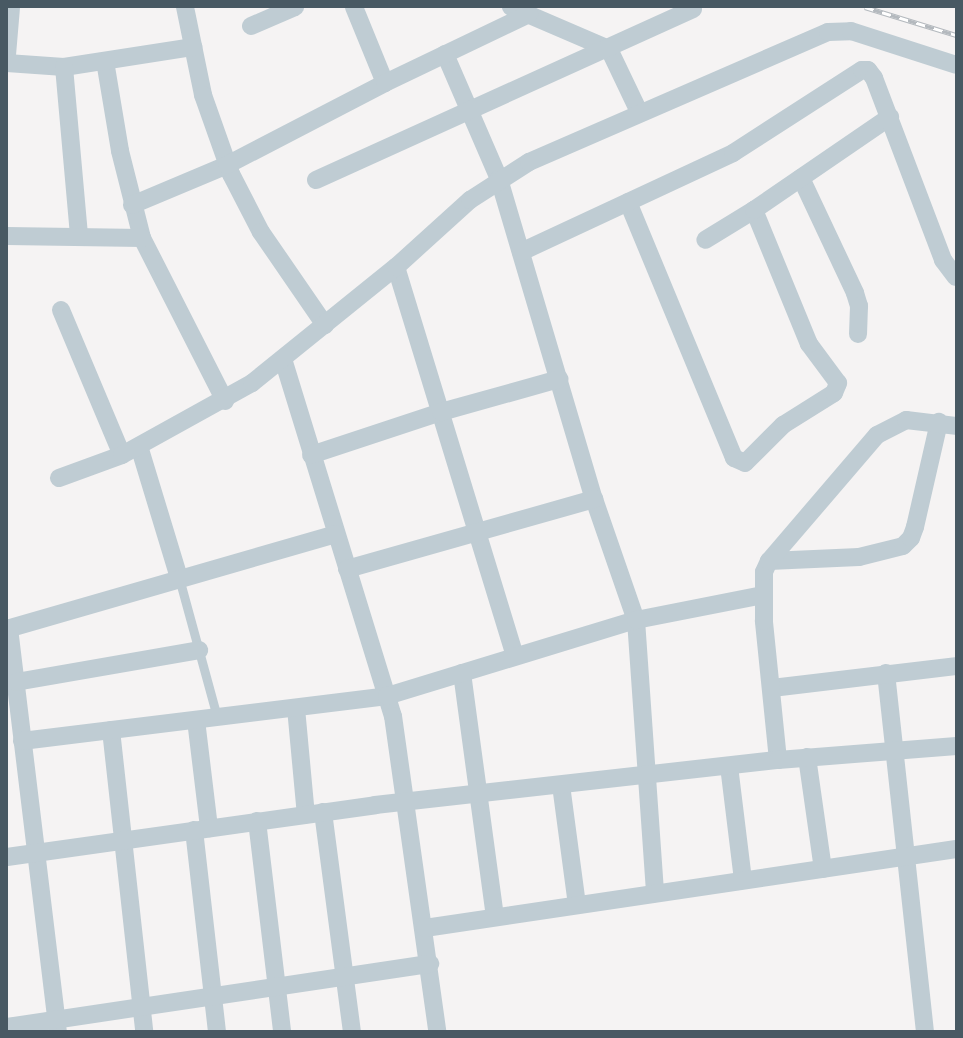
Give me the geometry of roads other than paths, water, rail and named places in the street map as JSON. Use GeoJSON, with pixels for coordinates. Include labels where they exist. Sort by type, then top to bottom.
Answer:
{"type":"FeatureCollection","features":[{"type":"Feature","properties":{"kind":"street"},"geometry":{"type":"LineString","coordinates":[[7,55],[11,7]]}},
{"type":"Feature","properties":{"kind":"street"},"geometry":{"type":"LineString","coordinates":[[185,7],[203,95],[227,165],[261,232],[325,325]]}},
{"type":"Feature","properties":{"kind":"street"},"geometry":{"type":"LineString","coordinates":[[251,26],[295,7]]}},
{"type":"Feature","properties":{"kind":"street"},"geometry":{"type":"LineString","coordinates":[[354,7],[385,83]]}},
{"type":"Feature","properties":{"kind":"street"},"geometry":{"type":"LineString","coordinates":[[511,7],[609,49],[639,112]]}},
{"type":"Feature","properties":{"kind":"street"},"geometry":{"type":"LineString","coordinates":[[316,180],[609,49],[693,9]]}},
{"type":"Feature","properties":{"kind":"street"},"geometry":{"type":"LineString","coordinates":[[132,205],[227,165],[385,83],[529,14]]}},
{"type":"Feature","properties":{"kind":"street"},"geometry":{"type":"LineString","coordinates":[[60,478],[122,455],[225,401],[283,359],[325,325],[396,267],[470,200],[499,179],[639,112],[828,32],[851,31],[956,65]]}},
{"type":"Feature","properties":{"kind":"street"},"geometry":{"type":"LineString","coordinates":[[7,63],[64,67],[193,46]]}},
{"type":"Feature","properties":{"kind":"street"},"geometry":{"type":"LineString","coordinates":[[445,54],[499,179],[594,499],[636,620],[649,775],[655,893]]}},
{"type":"Feature","properties":{"kind":"street"},"geometry":{"type":"LineString","coordinates":[[105,61],[132,205],[142,238],[225,401]]}},
{"type":"Feature","properties":{"kind":"street"},"geometry":{"type":"LineString","coordinates":[[64,67],[79,236]]}},
{"type":"Feature","properties":{"kind":"street"},"geometry":{"type":"LineString","coordinates":[[521,252],[733,153],[862,70],[868,70],[874,78],[890,117],[943,260],[956,277]]}},
{"type":"Feature","properties":{"kind":"street"},"geometry":{"type":"LineString","coordinates":[[705,240],[754,210],[890,117]]}},
{"type":"Feature","properties":{"kind":"street"},"geometry":{"type":"LineString","coordinates":[[801,178],[855,293],[859,306],[858,334]]}},
{"type":"Feature","properties":{"kind":"street"},"geometry":{"type":"LineString","coordinates":[[628,202],[734,458],[744,464],[783,425],[839,389],[836,378],[809,344],[754,210]]}},
{"type":"Feature","properties":{"kind":"street"},"geometry":{"type":"LineString","coordinates":[[7,236],[142,238]]}},
{"type":"Feature","properties":{"kind":"street"},"geometry":{"type":"LineString","coordinates":[[396,267],[516,656]]}},
{"type":"Feature","properties":{"kind":"street"},"geometry":{"type":"LineString","coordinates":[[62,310],[122,455]]}},
{"type":"Feature","properties":{"kind":"street"},"geometry":{"type":"LineString","coordinates":[[283,359],[311,455],[387,696],[406,802],[425,928],[436,1031]]}},
{"type":"Feature","properties":{"kind":"street"},"geometry":{"type":"LineString","coordinates":[[311,455],[441,412],[559,379]]}},
{"type":"Feature","properties":{"kind":"street"},"geometry":{"type":"LineString","coordinates":[[769,561],[859,557],[903,546],[911,538],[947,424],[906,420],[877,435],[769,561],[763,595],[778,760]]}},
{"type":"Feature","properties":{"kind":"street"},"geometry":{"type":"LineString","coordinates":[[139,446],[179,578]]}},
{"type":"Feature","properties":{"kind":"street"},"geometry":{"type":"LineString","coordinates":[[347,569],[594,499]]}},
{"type":"Feature","properties":{"kind":"street"},"geometry":{"type":"LineString","coordinates":[[57,1026],[35,852],[16,682],[8,628],[336,534]]}},
{"type":"Feature","properties":{"kind":"street"},"geometry":{"type":"LineString","coordinates":[[22,741],[387,696],[636,620],[763,595]]}},
{"type":"Feature","properties":{"kind":"street"},"geometry":{"type":"LineString","coordinates":[[16,682],[198,650]]}},
{"type":"Feature","properties":{"kind":"street"},"geometry":{"type":"LineString","coordinates":[[772,688],[886,673],[956,666]]}},
{"type":"Feature","properties":{"kind":"street"},"geometry":{"type":"LineString","coordinates":[[462,673],[481,794],[495,917]]}},
{"type":"Feature","properties":{"kind":"street"},"geometry":{"type":"LineString","coordinates":[[886,673],[894,752],[909,856],[925,1031]]}},
{"type":"Feature","properties":{"kind":"street"},"geometry":{"type":"LineString","coordinates":[[296,708],[346,976],[352,1031]]}},
{"type":"Feature","properties":{"kind":"street"},"geometry":{"type":"LineString","coordinates":[[196,720],[201,829],[217,1031]]}},
{"type":"Feature","properties":{"kind":"street"},"geometry":{"type":"LineString","coordinates":[[111,730],[144,1031]]}},
{"type":"Feature","properties":{"kind":"street"},"geometry":{"type":"LineString","coordinates":[[7,857],[257,821],[406,802],[778,760],[956,746]]}},
{"type":"Feature","properties":{"kind":"street"},"geometry":{"type":"LineString","coordinates":[[807,758],[823,869]]}},
{"type":"Feature","properties":{"kind":"street"},"geometry":{"type":"LineString","coordinates":[[729,766],[743,880]]}},
{"type":"Feature","properties":{"kind":"street"},"geometry":{"type":"LineString","coordinates":[[561,785],[578,905]]}},
{"type":"Feature","properties":{"kind":"street"},"geometry":{"type":"LineString","coordinates":[[257,821],[278,987],[282,1031]]}},
{"type":"Feature","properties":{"kind":"street"},"geometry":{"type":"LineString","coordinates":[[425,928],[956,849]]}},
{"type":"Feature","properties":{"kind":"street"},"geometry":{"type":"LineString","coordinates":[[7,1027],[57,1026],[141,1007],[430,964]]}},
{"type":"Feature","properties":{"kind":"lane"},"geometry":{"type":"LineString","coordinates":[[179,578],[217,717]]}},
{"type":"Feature","properties":{"kind":"railway"},"geometry":{"type":"LineString","coordinates":[[865,7],[956,35]]}}]}
